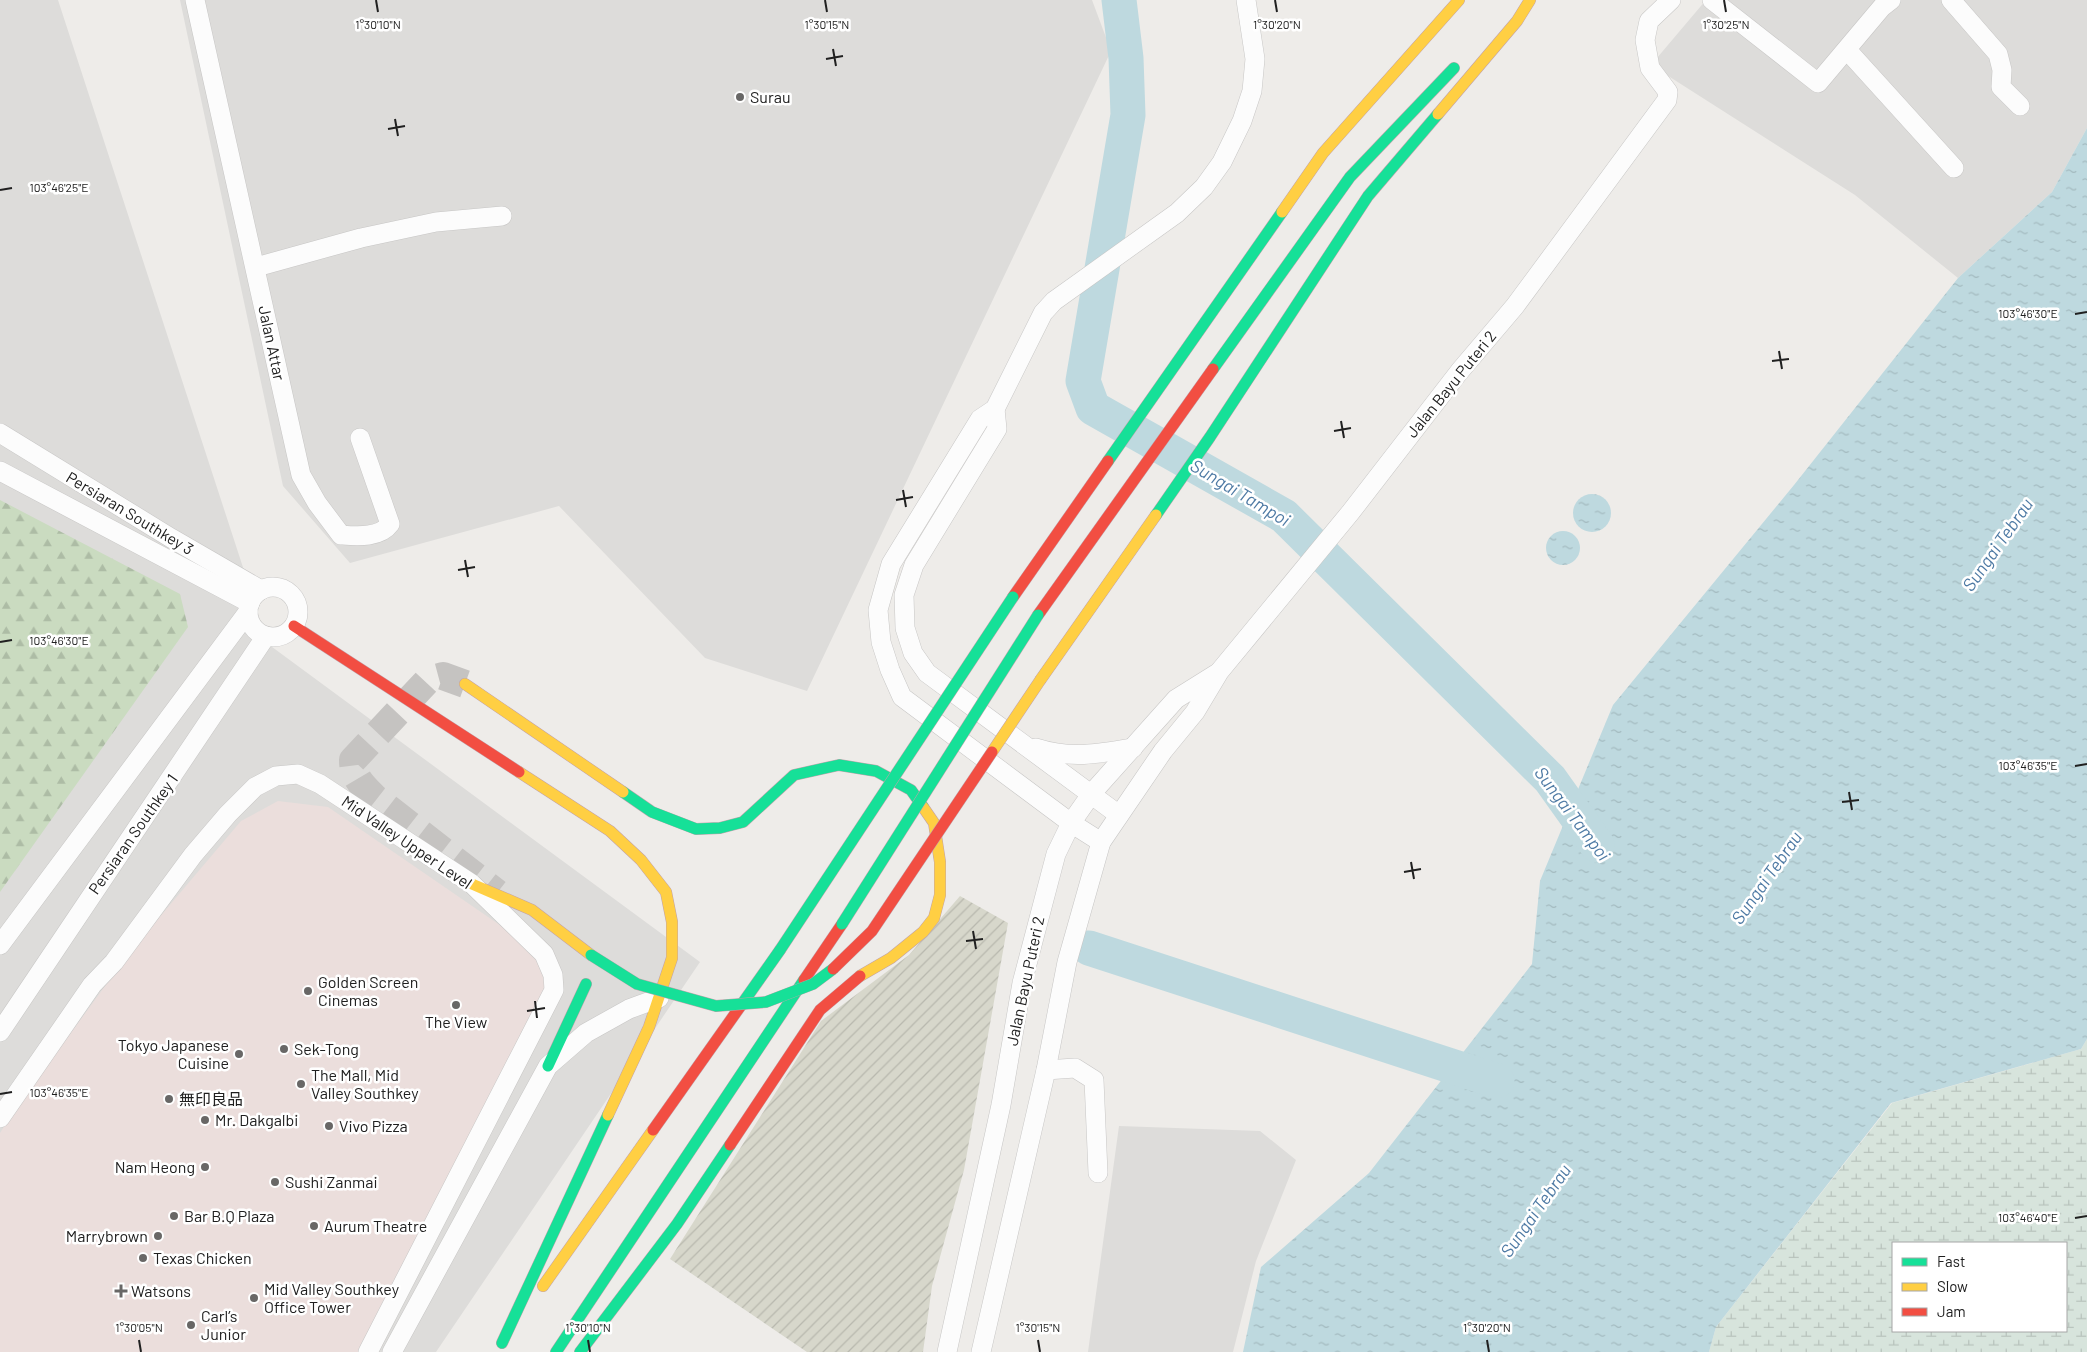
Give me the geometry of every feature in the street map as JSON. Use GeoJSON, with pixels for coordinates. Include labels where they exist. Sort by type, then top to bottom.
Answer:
{"type":"FeatureCollection","features":[{"type":"Feature","properties":{"kind":"highway"},"geometry":{"type":"LineString","coordinates":[[499,1348],[780,950],[1013,596],[1323,153],[1459,0]]}},
{"type":"Feature","properties":{"kind":"highway"},"geometry":{"type":"LineString","coordinates":[[1506,14],[1520,0]]}},
{"type":"Feature","properties":{"kind":"highway"},"geometry":{"type":"LineString","coordinates":[[472,884],[532,910],[592,955],[637,984],[716,1006],[766,1002],[793,994],[827,975],[877,923],[1041,679],[1210,437],[1368,196],[1516,21],[1530,0]]}},
{"type":"Feature","properties":{"kind":"highway"},"geometry":{"type":"LineString","coordinates":[[556,1352],[842,924],[1038,615],[1350,177],[1465,57]]}},
{"type":"Feature","properties":{"kind":"highway"},"geometry":{"type":"LineString","coordinates":[[294,626],[610,831],[640,860],[666,892],[672,922],[672,958],[650,1027],[499,1348]]}},
{"type":"Feature","properties":{"kind":"highway"},"geometry":{"type":"LineString","coordinates":[[465,684],[652,812],[696,829],[720,828],[744,822],[794,775],[839,765],[876,770],[911,790],[934,823],[940,862],[940,895],[934,918],[923,932],[891,958],[853,980],[820,1010],[678,1224],[580,1352]]}},
{"type":"Feature","properties":{"kind":"highway"},"geometry":{"type":"LineString","coordinates":[[548,1066],[586,984]]}},
{"type":"Feature","properties":{"kind":"street","name":"Jalan Attar"},"geometry":{"type":"LineString","coordinates":[[194,0],[256,267],[301,475],[317,503],[341,535],[362,536],[386,530],[390,524],[360,438]]}},
{"type":"Feature","properties":{"kind":"street"},"geometry":{"type":"LineString","coordinates":[[1102,842],[1071,823],[902,697],[890,670],[881,642],[878,610],[891,564],[980,420],[995,409],[1043,313],[1054,301],[1176,213],[1204,187],[1222,162],[1242,121],[1252,91],[1255,59],[1246,0]]}},
{"type":"Feature","properties":{"kind":"street","name":"Jalan Bayu Puteri 2"},"geometry":{"type":"LineString","coordinates":[[981,1352],[1046,1070],[1067,962],[1102,842],[1164,751],[1195,712],[1219,672],[1291,582],[1350,513],[1459,372],[1521,298],[1667,100],[1669,95],[1666,88],[1650,68],[1645,40],[1649,21],[1671,0]]}},
{"type":"Feature","properties":{"kind":"street"},"geometry":{"type":"LineString","coordinates":[[1713,0],[1818,83],[1847,50],[1882,2]]}},
{"type":"Feature","properties":{"kind":"street"},"geometry":{"type":"LineString","coordinates":[[1951,0],[1998,54],[2002,70],[2001,87],[2020,106]]}},
{"type":"Feature","properties":{"kind":"street"},"geometry":{"type":"LineString","coordinates":[[1847,50],[1954,168]]}},
{"type":"Feature","properties":{"kind":"street"},"geometry":{"type":"LineString","coordinates":[[256,267],[361,238],[436,222],[502,216]]}},
{"type":"Feature","properties":{"kind":"street"},"geometry":{"type":"LineString","coordinates":[[995,409],[997,429],[914,565],[904,595],[904,628],[913,653],[927,673],[1120,815]]}},
{"type":"Feature","properties":{"kind":"street","name":"Persiaran Southkey 3"},"geometry":{"type":"LineString","coordinates":[[0,433],[171,538],[253,601]]}},
{"type":"Feature","properties":{"kind":"street","name":"Persiaran Southkey 3"},"geometry":{"type":"LineString","coordinates":[[0,471],[230,594],[253,601]]}},
{"type":"Feature","properties":{"kind":"street"},"geometry":{"type":"LineString","coordinates":[[0,945],[236,628],[253,601],[277,587],[293,595],[299,610],[294,626],[282,636],[266,636],[253,627],[253,601]]}},
{"type":"Feature","properties":{"kind":"street"},"geometry":{"type":"LineString","coordinates":[[230,594],[236,610],[236,628]]}},
{"type":"Feature","properties":{"kind":"street","name":"Persiaran Southkey 1"},"geometry":{"type":"LineString","coordinates":[[0,1032],[122,848],[256,654],[266,636]]}},
{"type":"Feature","properties":{"kind":"street"},"geometry":{"type":"LineString","coordinates":[[256,654],[288,640],[310,636]]}},
{"type":"Feature","properties":{"kind":"street","name":"Jalan Bayu Puteri 2"},"geometry":{"type":"LineString","coordinates":[[948,1352],[1001,1105],[1022,983],[1056,854],[1071,823],[1092,793],[1176,699],[1219,672]]}},
{"type":"Feature","properties":{"kind":"street"},"geometry":{"type":"LineString","coordinates":[[1019,742],[1052,753],[1076,756],[1133,748]]}},
{"type":"Feature","properties":{"kind":"street","name":"Mid Valley Upper Level"},"geometry":{"type":"LineString","coordinates":[[0,1118],[92,985],[114,962],[193,855],[255,787],[276,776],[298,774],[320,784],[472,884],[544,954],[553,975],[554,990],[368,1352]]}},
{"type":"Feature","properties":{"kind":"street"},"geometry":{"type":"LineString","coordinates":[[392,1352],[548,1066],[586,1033],[629,1009],[659,998]]}},
{"type":"Feature","properties":{"kind":"street"},"geometry":{"type":"LineString","coordinates":[[1046,1070],[1075,1068],[1094,1080],[1098,1172]]}},
{"type":"Feature","properties":{"kind":"street"},"geometry":{"type":"LineString","coordinates":[[393,1306],[471,1207]]}},
{"type":"Feature","properties":{"kind":"shaded area"},"geometry":{"type":"Polygon","coordinates":[[[0,0],[58,0],[268,644],[700,962],[436,1352],[0,1352],[0,0]]]}},
{"type":"Feature","properties":{"kind":"shaded area"},"geometry":{"type":"Polygon","coordinates":[[[180,0],[1092,0],[1111,51],[807,691],[705,658],[559,506],[350,563],[283,486],[180,0]]]}},
{"type":"Feature","properties":{"kind":"shaded area"},"geometry":{"type":"Polygon","coordinates":[[[1706,0],[2087,0],[2087,128],[2052,192],[1958,278],[1855,195],[1651,65],[1706,0]]]}},
{"type":"Feature","properties":{"kind":"shaded area","name":"The Mall, Mid Valley Southkey"},"geometry":{"type":"Polygon","coordinates":[[[278,801],[328,807],[510,932],[537,957],[546,976],[547,987],[358,1352],[0,1352],[0,1133],[18,1105],[130,952],[241,821],[278,801]]]}},
{"type":"Feature","properties":{"kind":"shaded area"},"geometry":{"type":"Polygon","coordinates":[[[960,896],[1008,923],[964,1170],[932,1286],[923,1352],[807,1352],[670,1259],[821,1021],[909,955],[960,896]]]}},
{"type":"Feature","properties":{"kind":"shaded area"},"geometry":{"type":"Polygon","coordinates":[[[1119,1126],[1260,1131],[1296,1160],[1256,1261],[1233,1352],[1088,1352],[1119,1126]]]}},
{"type":"Feature","properties":{"kind":"green space"},"geometry":{"type":"Polygon","coordinates":[[[0,500],[180,594],[188,627],[0,892],[0,500]]]}},
{"type":"Feature","properties":{"kind":"green space"},"geometry":{"type":"Polygon","coordinates":[[[2087,1039],[2087,1352],[1709,1352],[1716,1327],[1892,1103],[2081,1049],[2087,1039]]]}},
{"type":"Feature","properties":{"kind":"water","name":"Sungai Tebrau"},"geometry":{"type":"Polygon","coordinates":[[[2087,128],[2087,1039],[2081,1049],[1891,1103],[1716,1327],[1709,1352],[1243,1352],[1261,1267],[1369,1173],[1532,964],[1540,881],[1613,705],[1794,485],[1958,278],[2052,192],[2087,128]]]}},
{"type":"Feature","properties":{"kind":"water"},"geometry":{"type":"Polygon","coordinates":[[[1592,494],[1605,500],[1611,513],[1605,526],[1592,532],[1579,526],[1573,513],[1579,500],[1592,494]]]}},
{"type":"Feature","properties":{"kind":"water"},"geometry":{"type":"Polygon","coordinates":[[[1563,531],[1570,532],[1575,536],[1579,541],[1579,555],[1575,560],[1570,564],[1563,565],[1556,564],[1551,560],[1547,555],[1546,548],[1547,541],[1551,536],[1556,532],[1563,531]]]}},
{"type":"Feature","properties":{"kind":"waterway","name":"Sungai Tampoi"},"geometry":{"type":"LineString","coordinates":[[1119,0],[1126,58],[1128,115],[1083,381],[1093,408],[1284,516],[1550,779],[1597,845]]}},
{"type":"Feature","properties":{"kind":"waterway"},"geometry":{"type":"LineString","coordinates":[[1089,948],[1497,1081]]}},
{"type":"Feature","properties":{"kind":"tunnel"},"geometry":{"type":"LineString","coordinates":[[465,684],[443,676],[428,680],[353,760],[353,766],[359,781],[375,798],[497,893]]}},
{"type":"Feature","properties":{"kind":"traffic: fast"},"geometry":{"type":"LineString","coordinates":[[1213,369],[1350,177],[1454,68]]}},
{"type":"Feature","properties":{"kind":"traffic: fast"},"geometry":{"type":"LineString","coordinates":[[1156,515],[1210,437],[1368,196],[1438,114]]}},
{"type":"Feature","properties":{"kind":"traffic: fast"},"geometry":{"type":"LineString","coordinates":[[1108,461],[1282,212]]}},
{"type":"Feature","properties":{"kind":"traffic: fast"},"geometry":{"type":"LineString","coordinates":[[780,950],[1013,597]]}},
{"type":"Feature","properties":{"kind":"traffic: fast"},"geometry":{"type":"LineString","coordinates":[[842,924],[1038,615]]}},
{"type":"Feature","properties":{"kind":"traffic: fast"},"geometry":{"type":"LineString","coordinates":[[623,792],[652,812],[696,829],[720,828],[743,822],[794,775],[839,765],[876,771],[911,790],[923,807]]}},
{"type":"Feature","properties":{"kind":"traffic: fast"},"geometry":{"type":"LineString","coordinates":[[742,1004],[780,950]]}},
{"type":"Feature","properties":{"kind":"traffic: fast"},"geometry":{"type":"LineString","coordinates":[[591,955],[637,984],[716,1006],[766,1002],[813,984],[833,969]]}},
{"type":"Feature","properties":{"kind":"traffic: fast"},"geometry":{"type":"LineString","coordinates":[[556,1352],[804,980]]}},
{"type":"Feature","properties":{"kind":"traffic: fast"},"geometry":{"type":"LineString","coordinates":[[548,1066],[586,984]]}},
{"type":"Feature","properties":{"kind":"traffic: fast"},"geometry":{"type":"LineString","coordinates":[[502,1343],[608,1115]]}},
{"type":"Feature","properties":{"kind":"traffic: fast"},"geometry":{"type":"LineString","coordinates":[[580,1352],[677,1224],[730,1145]]}},
{"type":"Feature","properties":{"kind":"traffic: slow"},"geometry":{"type":"LineString","coordinates":[[1282,212],[1323,153],[1459,0]]}},
{"type":"Feature","properties":{"kind":"traffic: slow"},"geometry":{"type":"LineString","coordinates":[[1438,114],[1517,21],[1530,0]]}},
{"type":"Feature","properties":{"kind":"traffic: slow"},"geometry":{"type":"LineString","coordinates":[[1041,679],[1156,515]]}},
{"type":"Feature","properties":{"kind":"traffic: slow"},"geometry":{"type":"LineString","coordinates":[[992,752],[1041,679]]}},
{"type":"Feature","properties":{"kind":"traffic: slow"},"geometry":{"type":"LineString","coordinates":[[465,684],[623,792]]}},
{"type":"Feature","properties":{"kind":"traffic: slow"},"geometry":{"type":"LineString","coordinates":[[519,772],[610,831],[641,860],[666,892],[672,922],[672,958],[649,1027],[608,1115]]}},
{"type":"Feature","properties":{"kind":"traffic: slow"},"geometry":{"type":"LineString","coordinates":[[860,976],[891,958],[923,932],[934,918],[940,895],[940,862],[934,823],[923,807]]}},
{"type":"Feature","properties":{"kind":"traffic: slow"},"geometry":{"type":"LineString","coordinates":[[472,884],[532,910],[591,955]]}},
{"type":"Feature","properties":{"kind":"traffic: slow"},"geometry":{"type":"LineString","coordinates":[[543,1286],[653,1130]]}},
{"type":"Feature","properties":{"kind":"traffic: jam"},"geometry":{"type":"LineString","coordinates":[[1038,615],[1213,369]]}},
{"type":"Feature","properties":{"kind":"traffic: jam"},"geometry":{"type":"LineString","coordinates":[[1013,597],[1108,461]]}},
{"type":"Feature","properties":{"kind":"traffic: jam"},"geometry":{"type":"LineString","coordinates":[[294,626],[519,772]]}},
{"type":"Feature","properties":{"kind":"traffic: jam"},"geometry":{"type":"LineString","coordinates":[[833,969],[872,931],[992,752]]}},
{"type":"Feature","properties":{"kind":"traffic: jam"},"geometry":{"type":"LineString","coordinates":[[804,980],[842,924]]}},
{"type":"Feature","properties":{"kind":"traffic: jam"},"geometry":{"type":"LineString","coordinates":[[730,1145],[820,1010],[860,976]]}},
{"type":"Feature","properties":{"kind":"traffic: jam"},"geometry":{"type":"LineString","coordinates":[[653,1130],[742,1004]]}},
{"type":"Feature","properties":{"kind":"place","name":"Surau"},"geometry":{"type":"Point","coordinates":[740,97]}},
{"type":"Feature","properties":{"kind":"place","name":"Golden Screen Cinemas"},"geometry":{"type":"Point","coordinates":[308,991]}},
{"type":"Feature","properties":{"kind":"place","name":"The View"},"geometry":{"type":"Point","coordinates":[456,1005]}},
{"type":"Feature","properties":{"kind":"place","name":"Sek-Tong"},"geometry":{"type":"Point","coordinates":[284,1049]}},
{"type":"Feature","properties":{"kind":"place","name":"Tokyo Japanese Cuisine"},"geometry":{"type":"Point","coordinates":[239,1054]}},
{"type":"Feature","properties":{"kind":"place","name":"The Mall, Mid Valley Southkey"},"geometry":{"type":"Point","coordinates":[301,1084]}},
{"type":"Feature","properties":{"kind":"place","name":"無印良品"},"geometry":{"type":"Point","coordinates":[169,1099]}},
{"type":"Feature","properties":{"kind":"place","name":"Mr. Dakgalbi"},"geometry":{"type":"Point","coordinates":[205,1120]}},
{"type":"Feature","properties":{"kind":"place","name":"Vivo Pizza"},"geometry":{"type":"Point","coordinates":[329,1126]}},
{"type":"Feature","properties":{"kind":"place","name":"Nam Heong"},"geometry":{"type":"Point","coordinates":[205,1167]}},
{"type":"Feature","properties":{"kind":"place","name":"Sushi Zanmai"},"geometry":{"type":"Point","coordinates":[275,1182]}},
{"type":"Feature","properties":{"kind":"place","name":"Bar B.Q Plaza"},"geometry":{"type":"Point","coordinates":[174,1216]}},
{"type":"Feature","properties":{"kind":"place","name":"Aurum Theatre"},"geometry":{"type":"Point","coordinates":[314,1226]}},
{"type":"Feature","properties":{"kind":"place","name":"Marrybrown"},"geometry":{"type":"Point","coordinates":[158,1236]}},
{"type":"Feature","properties":{"kind":"place","name":"Texas Chicken"},"geometry":{"type":"Point","coordinates":[143,1258]}},
{"type":"Feature","properties":{"kind":"place","name":"Watsons"},"geometry":{"type":"Point","coordinates":[121,1291]}},
{"type":"Feature","properties":{"kind":"place","name":"Mid Valley Southkey Office Tower"},"geometry":{"type":"Point","coordinates":[254,1298]}},
{"type":"Feature","properties":{"kind":"place","name":"Carl’s Junior"},"geometry":{"type":"Point","coordinates":[191,1325]}}]}
